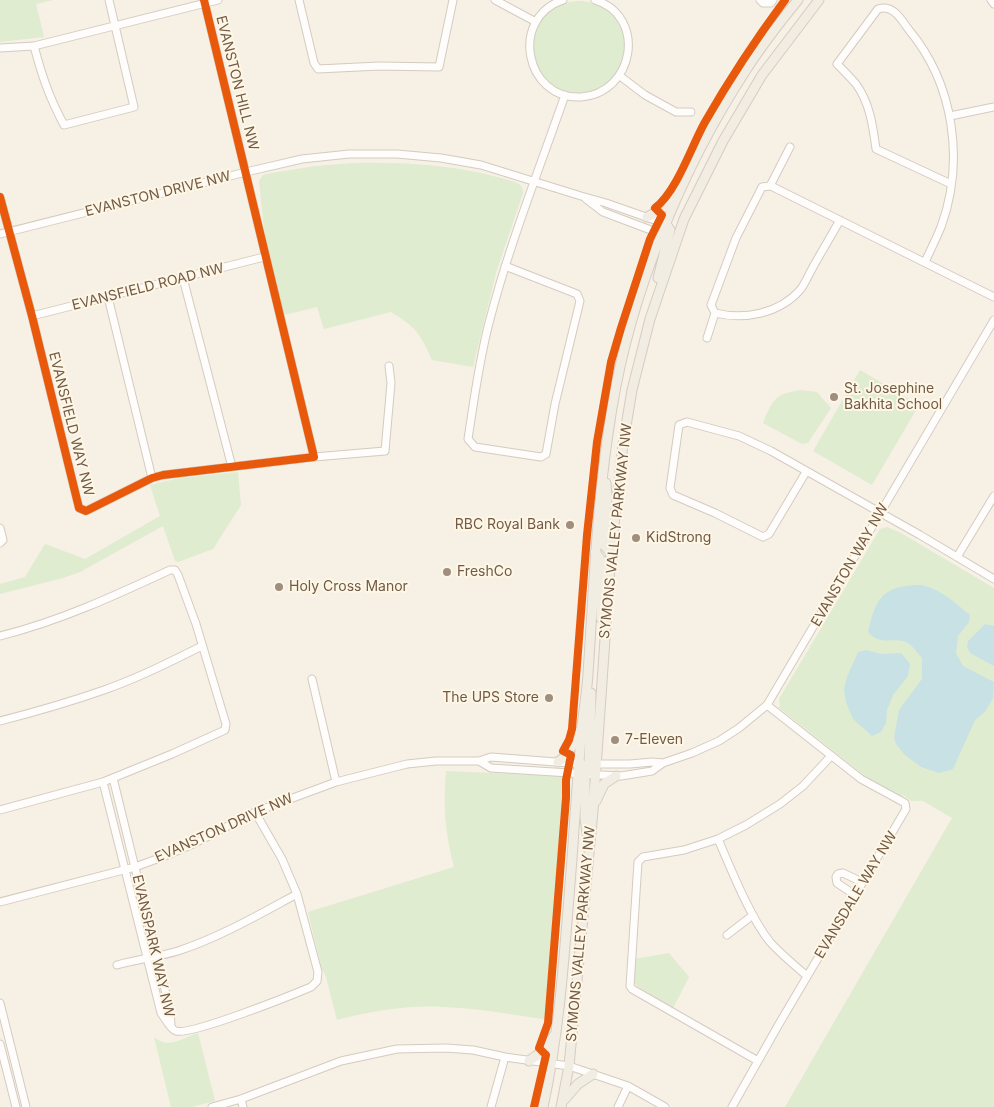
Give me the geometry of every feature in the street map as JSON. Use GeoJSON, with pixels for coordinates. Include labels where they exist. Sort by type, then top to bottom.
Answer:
{"type":"FeatureCollection","features":[{"type":"Feature","properties":{"kind":"main road","name":"SYMONS VALLEY PARKWAY NW"},"geometry":{"type":"LineString","coordinates":[[593,764],[604,658],[611,553],[623,444],[648,314],[669,236],[666,224],[678,194],[711,128],[746,68],[798,0]]}},
{"type":"Feature","properties":{"kind":"main road","name":"SYMONS VALLEY PARKWAY NW"},"geometry":{"type":"LineString","coordinates":[[579,763],[587,687],[595,552],[604,467],[612,406],[622,359],[635,313],[669,236],[684,219],[723,141],[762,75],[819,0]]}},
{"type":"Feature","properties":{"kind":"main road"},"geometry":{"type":"LineString","coordinates":[[647,217],[659,211],[678,194]]}},
{"type":"Feature","properties":{"kind":"main road"},"geometry":{"type":"LineString","coordinates":[[604,467],[607,496],[604,545],[611,553]]}},
{"type":"Feature","properties":{"kind":"main road"},"geometry":{"type":"LineString","coordinates":[[595,552],[601,560],[602,566],[601,636],[604,658]]}},
{"type":"Feature","properties":{"kind":"main road"},"geometry":{"type":"LineString","coordinates":[[587,687],[591,693],[593,764],[590,769],[595,775]]}},
{"type":"Feature","properties":{"kind":"main road"},"geometry":{"type":"LineString","coordinates":[[558,762],[568,754],[582,726]]}},
{"type":"Feature","properties":{"kind":"main road"},"geometry":{"type":"LineString","coordinates":[[579,763],[583,767],[588,846]]}},
{"type":"Feature","properties":{"kind":"main road","name":"SYMONS VALLEY PARKWAY NW"},"geometry":{"type":"LineString","coordinates":[[543,1107],[553,1063],[561,1006],[582,774]]}},
{"type":"Feature","properties":{"kind":"main road","name":"SYMONS VALLEY PARKWAY NW"},"geometry":{"type":"LineString","coordinates":[[562,1105],[569,1066],[595,775]]}},
{"type":"Feature","properties":{"kind":"main road"},"geometry":{"type":"LineString","coordinates":[[593,810],[604,784],[616,776]]}},
{"type":"Feature","properties":{"kind":"main road"},"geometry":{"type":"LineString","coordinates":[[529,1061],[542,1051],[557,1030]]}},
{"type":"Feature","properties":{"kind":"main road"},"geometry":{"type":"LineString","coordinates":[[562,1105],[573,1088],[593,1074]]}},
{"type":"Feature","properties":{"kind":"street"},"geometry":{"type":"LineString","coordinates":[[34,46],[50,99],[64,125],[134,107],[109,0]]}},
{"type":"Feature","properties":{"kind":"street"},"geometry":{"type":"LineString","coordinates":[[0,48],[34,46],[218,0]]}},
{"type":"Feature","properties":{"kind":"street"},"geometry":{"type":"LineString","coordinates":[[299,0],[314,63],[318,69],[371,66],[439,67],[453,0]]}},
{"type":"Feature","properties":{"kind":"street"},"geometry":{"type":"LineString","coordinates":[[495,0],[536,22]]}},
{"type":"Feature","properties":{"kind":"street"},"geometry":{"type":"LineString","coordinates":[[563,0],[545,11],[536,22],[529,46],[531,59],[543,81],[553,89],[565,95],[580,97],[596,94],[609,87],[620,76],[628,60],[629,43],[625,26],[615,12],[602,2],[595,0]]}},
{"type":"Feature","properties":{"kind":"street"},"geometry":{"type":"LineString","coordinates":[[760,0],[763,3],[770,3],[773,0]]}},
{"type":"Feature","properties":{"kind":"street"},"geometry":{"type":"LineString","coordinates":[[991,0],[994,4]]}},
{"type":"Feature","properties":{"kind":"street","name":"EVANSTON HILL NW"},"geometry":{"type":"LineString","coordinates":[[204,2],[246,172]]}},
{"type":"Feature","properties":{"kind":"street"},"geometry":{"type":"LineString","coordinates":[[925,262],[941,226],[951,184],[954,156],[950,116],[935,67],[916,37],[891,9],[884,7],[878,10],[837,64],[857,86],[867,106],[873,124],[876,149],[951,184]]}},
{"type":"Feature","properties":{"kind":"street"},"geometry":{"type":"LineString","coordinates":[[620,76],[645,95],[676,112],[691,112]]}},
{"type":"Feature","properties":{"kind":"street"},"geometry":{"type":"LineString","coordinates":[[505,266],[577,294],[580,301],[555,404],[546,454],[541,457],[475,446],[468,439],[488,325],[505,266],[565,95]]}},
{"type":"Feature","properties":{"kind":"street"},"geometry":{"type":"LineString","coordinates":[[950,116],[994,107]]}},
{"type":"Feature","properties":{"kind":"street"},"geometry":{"type":"LineString","coordinates":[[770,186],[790,146]]}},
{"type":"Feature","properties":{"kind":"street","name":"EVANSTON DRIVE NW"},"geometry":{"type":"LineString","coordinates":[[0,234],[302,159],[349,154],[398,154],[441,158],[482,165],[606,203],[666,224]]}},
{"type":"Feature","properties":{"kind":"street"},"geometry":{"type":"LineString","coordinates":[[246,172],[264,257],[314,457]]}},
{"type":"Feature","properties":{"kind":"street"},"geometry":{"type":"LineString","coordinates":[[707,338],[715,313],[711,305],[736,238],[762,187],[770,186],[994,297]]}},
{"type":"Feature","properties":{"kind":"street","name":"EVANSTON DRIVE NW"},"geometry":{"type":"LineString","coordinates":[[581,196],[603,212],[669,236]]}},
{"type":"Feature","properties":{"kind":"street","name":"EVANSFIELD WAY NW"},"geometry":{"type":"LineString","coordinates":[[0,198],[32,316],[79,508],[86,511],[152,478],[179,472],[385,451],[391,383],[389,366]]}},
{"type":"Feature","properties":{"kind":"street"},"geometry":{"type":"LineString","coordinates":[[715,313],[729,316],[746,316],[776,308],[788,300],[800,290],[840,220]]}},
{"type":"Feature","properties":{"kind":"street","name":"EVANSFIELD ROAD NW"},"geometry":{"type":"LineString","coordinates":[[32,316],[264,257]]}},
{"type":"Feature","properties":{"kind":"street"},"geometry":{"type":"LineString","coordinates":[[183,278],[232,467]]}},
{"type":"Feature","properties":{"kind":"street"},"geometry":{"type":"LineString","coordinates":[[108,297],[152,478]]}},
{"type":"Feature","properties":{"kind":"street","name":"EVANSTON WAY NW"},"geometry":{"type":"LineString","coordinates":[[595,775],[616,776],[652,771],[663,763],[719,741],[739,728],[767,705],[994,320]]}},
{"type":"Feature","properties":{"kind":"street"},"geometry":{"type":"LineString","coordinates":[[806,472],[769,534],[763,537],[673,495],[670,488],[679,425],[687,422],[739,436],[771,451],[994,579]]}},
{"type":"Feature","properties":{"kind":"street"},"geometry":{"type":"LineString","coordinates":[[957,557],[994,496]]}},
{"type":"Feature","properties":{"kind":"street"},"geometry":{"type":"LineString","coordinates":[[0,528],[3,540],[0,543]]}},
{"type":"Feature","properties":{"kind":"street"},"geometry":{"type":"LineString","coordinates":[[0,636],[30,629],[84,610],[170,570],[175,570],[202,646],[226,724],[225,730],[103,782],[0,810]]}},
{"type":"Feature","properties":{"kind":"street"},"geometry":{"type":"LineString","coordinates":[[0,721],[50,708],[105,690],[149,672],[202,646]]}},
{"type":"Feature","properties":{"kind":"street"},"geometry":{"type":"LineString","coordinates":[[312,679],[336,782]]}},
{"type":"Feature","properties":{"kind":"street","name":"EVANSDALE WAY NW"},"geometry":{"type":"LineString","coordinates":[[732,1107],[906,809],[905,803],[861,779],[767,705]]}},
{"type":"Feature","properties":{"kind":"street"},"geometry":{"type":"LineString","coordinates":[[758,1062],[632,989],[630,986],[638,862],[643,856],[684,850],[718,839],[746,825],[780,804],[809,780],[831,756]]}},
{"type":"Feature","properties":{"kind":"street","name":"EVANSTON DRIVE NW"},"geometry":{"type":"LineString","coordinates":[[0,902],[135,867],[195,843],[255,812],[336,782],[411,764],[478,761],[491,757],[593,764]]}},
{"type":"Feature","properties":{"kind":"street","name":"EVANSTON DRIVE NW"},"geometry":{"type":"LineString","coordinates":[[478,761],[491,768],[595,775]]}},
{"type":"Feature","properties":{"kind":"street","name":"EVANSTON WAY NW"},"geometry":{"type":"LineString","coordinates":[[593,764],[663,763]]}},
{"type":"Feature","properties":{"kind":"street","name":"EVANSPARK WAY NW"},"geometry":{"type":"LineString","coordinates":[[113,778],[170,1010],[170,1026]]}},
{"type":"Feature","properties":{"kind":"street","name":"EVANSPARK WAY NW"},"geometry":{"type":"LineString","coordinates":[[103,782],[161,1013],[176,1031],[185,1031],[226,1019],[298,992],[317,981],[318,972],[297,894],[282,859],[255,812]]}},
{"type":"Feature","properties":{"kind":"street"},"geometry":{"type":"LineString","coordinates":[[718,839],[753,915],[769,941],[807,976]]}},
{"type":"Feature","properties":{"kind":"street"},"geometry":{"type":"LineString","coordinates":[[855,894],[837,883],[836,877],[838,874],[843,873],[862,882]]}},
{"type":"Feature","properties":{"kind":"street"},"geometry":{"type":"LineString","coordinates":[[118,964],[157,956],[222,934],[297,894]]}},
{"type":"Feature","properties":{"kind":"street"},"geometry":{"type":"LineString","coordinates":[[727,935],[753,915]]}},
{"type":"Feature","properties":{"kind":"street"},"geometry":{"type":"LineString","coordinates":[[0,1003],[26,1107]]}},
{"type":"Feature","properties":{"kind":"street"},"geometry":{"type":"LineString","coordinates":[[0,1044],[16,1107]]}},
{"type":"Feature","properties":{"kind":"street"},"geometry":{"type":"LineString","coordinates":[[212,1107],[241,1099],[341,1061],[397,1049],[446,1048],[473,1050],[505,1057],[569,1066],[628,1086],[666,1107]]}},
{"type":"Feature","properties":{"kind":"street"},"geometry":{"type":"LineString","coordinates":[[492,1107],[505,1057]]}},
{"type":"Feature","properties":{"kind":"street"},"geometry":{"type":"LineString","coordinates":[[618,1107],[628,1086]]}},
{"type":"Feature","properties":{"kind":"street"},"geometry":{"type":"LineString","coordinates":[[241,1099],[243,1107]]}},
{"type":"Feature","properties":{"kind":"green space"},"geometry":{"type":"Polygon","coordinates":[[[0,0],[53,0],[36,4],[44,37],[0,42],[0,0]]]}},
{"type":"Feature","properties":{"kind":"green space"},"geometry":{"type":"Polygon","coordinates":[[[579,1],[597,4],[612,14],[622,29],[625,47],[622,65],[612,80],[597,90],[579,93],[561,90],[546,80],[536,65],[533,47],[536,29],[546,14],[561,4],[579,1]]]}},
{"type":"Feature","properties":{"kind":"green space"},"geometry":{"type":"Polygon","coordinates":[[[391,163],[447,167],[509,180],[518,183],[522,187],[523,193],[496,273],[473,367],[432,360],[424,343],[412,327],[391,312],[324,329],[317,307],[284,315],[265,239],[259,181],[266,174],[315,166],[391,163]]]}},
{"type":"Feature","properties":{"kind":"green space"},"geometry":{"type":"Polygon","coordinates":[[[860,370],[919,405],[872,485],[813,451],[860,370]]]}},
{"type":"Feature","properties":{"kind":"green space"},"geometry":{"type":"Polygon","coordinates":[[[801,390],[817,392],[831,408],[808,443],[802,444],[763,423],[776,399],[786,393],[801,390]]]}},
{"type":"Feature","properties":{"kind":"green space"},"geometry":{"type":"Polygon","coordinates":[[[238,472],[241,505],[213,549],[178,562],[175,561],[163,526],[80,572],[0,594],[0,584],[25,577],[45,544],[85,559],[160,516],[150,485],[180,478],[238,472]]]}},
{"type":"Feature","properties":{"kind":"green space"},"geometry":{"type":"Polygon","coordinates":[[[887,527],[901,533],[994,588],[994,1107],[785,1107],[952,818],[923,801],[911,801],[905,796],[881,786],[865,776],[778,707],[780,706],[779,699],[880,529],[887,527]]]}},
{"type":"Feature","properties":{"kind":"green space"},"geometry":{"type":"Polygon","coordinates":[[[446,771],[559,776],[569,781],[570,795],[565,812],[567,835],[556,972],[549,1020],[483,1010],[416,1007],[390,1009],[337,1020],[308,912],[454,867],[446,819],[446,771]]]}},
{"type":"Feature","properties":{"kind":"green space"},"geometry":{"type":"Polygon","coordinates":[[[669,953],[689,977],[673,1008],[637,986],[633,981],[634,959],[669,953]]]}},
{"type":"Feature","properties":{"kind":"green space"},"geometry":{"type":"Polygon","coordinates":[[[198,1033],[215,1101],[191,1107],[171,1107],[154,1037],[165,1043],[170,1043],[198,1033]]]}},
{"type":"Feature","properties":{"kind":"water"},"geometry":{"type":"Polygon","coordinates":[[[920,585],[941,593],[970,615],[969,622],[958,636],[956,653],[963,666],[994,682],[993,698],[985,712],[975,720],[953,769],[939,773],[921,767],[904,754],[894,738],[899,710],[922,679],[922,658],[908,643],[897,640],[878,639],[868,632],[874,610],[883,596],[897,588],[920,585]]]}},
{"type":"Feature","properties":{"kind":"water"},"geometry":{"type":"Polygon","coordinates":[[[985,624],[994,626],[994,666],[970,653],[967,647],[968,641],[985,624]]]}},
{"type":"Feature","properties":{"kind":"water"},"geometry":{"type":"Polygon","coordinates":[[[867,650],[881,654],[901,653],[910,664],[908,676],[893,695],[887,710],[886,723],[881,732],[872,736],[853,719],[846,702],[844,689],[858,652],[867,650]]]}},
{"type":"Feature","properties":{"kind":"cycle path"},"geometry":{"type":"LineString","coordinates":[[0,197],[32,316],[79,508],[86,511],[152,478],[163,475],[314,457],[204,0]]}},
{"type":"Feature","properties":{"kind":"cycle path"},"geometry":{"type":"LineString","coordinates":[[534,1107],[546,1055],[539,1048],[548,1023],[566,780],[571,755],[563,751],[572,729],[587,535],[597,442],[611,362],[650,239],[662,215],[655,208],[677,180],[705,122],[733,75],[785,0]]}},
{"type":"Feature","properties":{"kind":"place","name":"St. Josephine Bakhita School"},"geometry":{"type":"Point","coordinates":[834,397]}},
{"type":"Feature","properties":{"kind":"place","name":"RBC Royal Bank"},"geometry":{"type":"Point","coordinates":[570,525]}},
{"type":"Feature","properties":{"kind":"place","name":"KidStrong"},"geometry":{"type":"Point","coordinates":[636,538]}},
{"type":"Feature","properties":{"kind":"place","name":"FreshCo"},"geometry":{"type":"Point","coordinates":[447,572]}},
{"type":"Feature","properties":{"kind":"place","name":"Holy Cross Manor"},"geometry":{"type":"Point","coordinates":[279,587]}},
{"type":"Feature","properties":{"kind":"place","name":"The UPS Store"},"geometry":{"type":"Point","coordinates":[549,698]}},
{"type":"Feature","properties":{"kind":"place","name":"7-Eleven"},"geometry":{"type":"Point","coordinates":[615,740]}}]}
